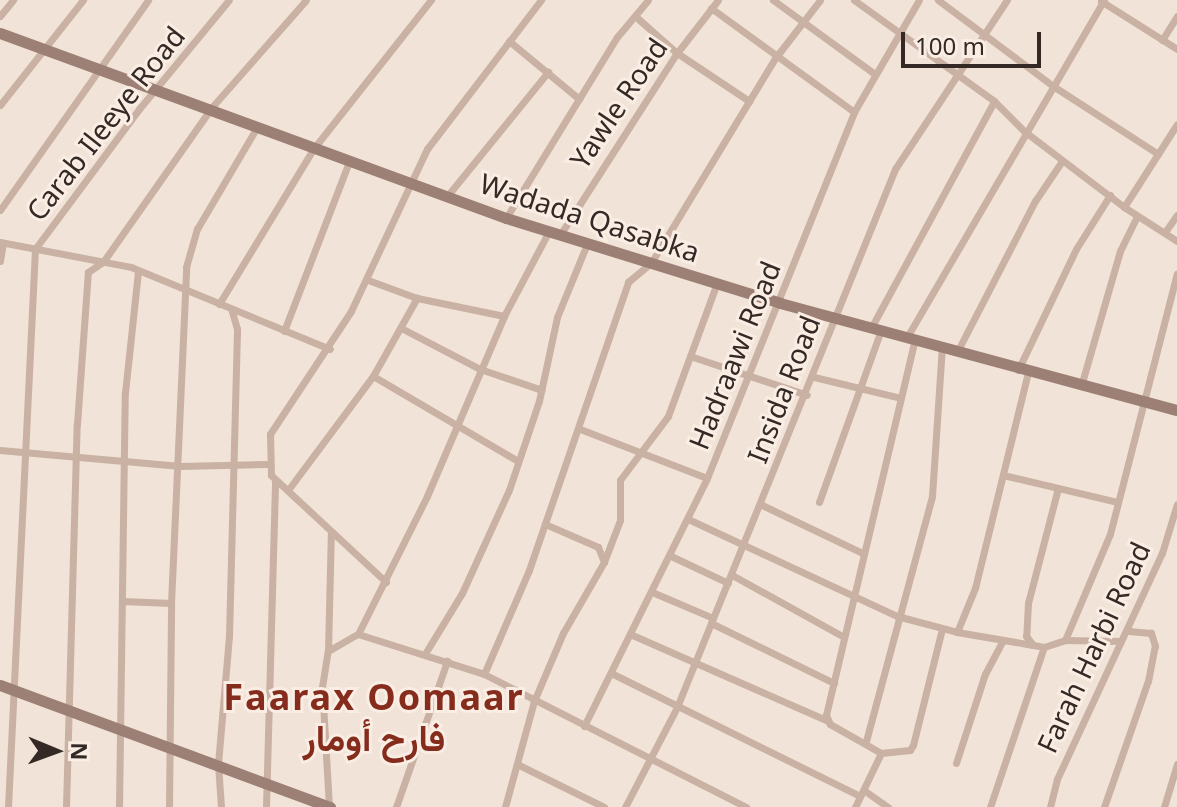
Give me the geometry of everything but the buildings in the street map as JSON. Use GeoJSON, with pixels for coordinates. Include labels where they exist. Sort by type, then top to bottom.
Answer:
{"type":"FeatureCollection","features":[{"type":"Feature","properties":{"kind":"street"},"geometry":{"type":"LineString","coordinates":[[0,16],[13,0]]}},
{"type":"Feature","properties":{"kind":"street"},"geometry":{"type":"LineString","coordinates":[[0,105],[83,0]]}},
{"type":"Feature","properties":{"kind":"street"},"geometry":{"type":"LineString","coordinates":[[0,210],[148,0]]}},
{"type":"Feature","properties":{"kind":"street","name":"Carab Ileeye Road"},"geometry":{"type":"LineString","coordinates":[[8,807],[35,249],[156,89],[229,0]]}},
{"type":"Feature","properties":{"kind":"street"},"geometry":{"type":"LineString","coordinates":[[66,807],[77,455],[85,285],[89,268],[103,262],[212,107],[306,0]]}},
{"type":"Feature","properties":{"kind":"street"},"geometry":{"type":"LineString","coordinates":[[219,304],[314,148],[431,0]]}},
{"type":"Feature","properties":{"kind":"street"},"geometry":{"type":"LineString","coordinates":[[506,218],[579,99],[648,0]]}},
{"type":"Feature","properties":{"kind":"street","name":"Yawle Road"},"geometry":{"type":"LineString","coordinates":[[358,634],[386,582],[504,316],[554,233],[677,53],[718,0]]}},
{"type":"Feature","properties":{"kind":"street"},"geometry":{"type":"LineString","coordinates":[[773,0],[875,74]]}},
{"type":"Feature","properties":{"kind":"street"},"geometry":{"type":"LineString","coordinates":[[484,674],[580,429],[628,282],[651,263],[776,57],[820,0]]}},
{"type":"Feature","properties":{"kind":"street"},"geometry":{"type":"LineString","coordinates":[[854,0],[994,101],[1024,131],[1062,161],[1177,241]]}},
{"type":"Feature","properties":{"kind":"street","name":"Hadraawi Road"},"geometry":{"type":"LineString","coordinates":[[584,726],[671,556],[707,478],[746,377],[780,303],[854,112],[919,0]]}},
{"type":"Feature","properties":{"kind":"street"},"geometry":{"type":"LineString","coordinates":[[938,0],[1053,86],[1158,154]]}},
{"type":"Feature","properties":{"kind":"street","name":"Insida Road"},"geometry":{"type":"LineString","coordinates":[[625,807],[677,707],[807,395],[834,318],[895,169],[960,76],[1007,0]]}},
{"type":"Feature","properties":{"kind":"street"},"geometry":{"type":"LineString","coordinates":[[826,720],[862,553],[901,398],[911,338],[1024,131],[1102,1],[1177,49]]}},
{"type":"Feature","properties":{"kind":"street"},"geometry":{"type":"LineString","coordinates":[[386,582],[275,480],[267,464],[277,419],[330,349],[368,280],[412,180],[436,136],[537,2]]}},
{"type":"Feature","properties":{"kind":"street"},"geometry":{"type":"LineString","coordinates":[[711,8],[854,112]]}},
{"type":"Feature","properties":{"kind":"street"},"geometry":{"type":"LineString","coordinates":[[635,16],[677,53],[749,101]]}},
{"type":"Feature","properties":{"kind":"street"},"geometry":{"type":"LineString","coordinates":[[1162,40],[1177,16]]}},
{"type":"Feature","properties":{"kind":"street","name":"Wadada Qasabka"},"geometry":{"type":"LineString","coordinates":[[0,33],[212,107],[256,129],[412,180],[506,218],[587,244],[780,303],[1023,371],[1177,410]]}},
{"type":"Feature","properties":{"kind":"street"},"geometry":{"type":"LineString","coordinates":[[509,41],[579,99]]}},
{"type":"Feature","properties":{"kind":"street"},"geometry":{"type":"LineString","coordinates":[[448,195],[548,72]]}},
{"type":"Feature","properties":{"kind":"street"},"geometry":{"type":"LineString","coordinates":[[819,502],[876,329],[994,101]]}},
{"type":"Feature","properties":{"kind":"street"},"geometry":{"type":"LineString","coordinates":[[1124,207],[1177,124]]}},
{"type":"Feature","properties":{"kind":"street"},"geometry":{"type":"LineString","coordinates":[[169,807],[172,748],[171,603],[180,466],[185,290],[197,229],[256,129]]}},
{"type":"Feature","properties":{"kind":"street"},"geometry":{"type":"LineString","coordinates":[[284,331],[350,159]]}},
{"type":"Feature","properties":{"kind":"street"},"geometry":{"type":"LineString","coordinates":[[957,352],[1035,201],[1062,161]]}},
{"type":"Feature","properties":{"kind":"street"},"geometry":{"type":"LineString","coordinates":[[957,632],[975,588],[1003,475],[1023,371],[1076,249],[1110,195]]}},
{"type":"Feature","properties":{"kind":"street"},"geometry":{"type":"LineString","coordinates":[[1165,232],[1177,215]]}},
{"type":"Feature","properties":{"kind":"street"},"geometry":{"type":"LineString","coordinates":[[1081,386],[1102,306],[1137,216]]}},
{"type":"Feature","properties":{"kind":"street"},"geometry":{"type":"LineString","coordinates":[[0,261],[1,243],[138,271],[330,349]]}},
{"type":"Feature","properties":{"kind":"street"},"geometry":{"type":"LineString","coordinates":[[426,652],[462,593],[518,461],[542,390],[557,317],[587,244]]}},
{"type":"Feature","properties":{"kind":"street"},"geometry":{"type":"LineString","coordinates":[[119,807],[125,393],[138,271]]}},
{"type":"Feature","properties":{"kind":"street"},"geometry":{"type":"LineString","coordinates":[[1065,640],[1110,534],[1177,273]]}},
{"type":"Feature","properties":{"kind":"street"},"geometry":{"type":"LineString","coordinates":[[368,280],[417,298],[504,316]]}},
{"type":"Feature","properties":{"kind":"street"},"geometry":{"type":"LineString","coordinates":[[505,807],[534,701],[563,633],[604,562],[620,520],[620,480],[632,459],[645,451],[668,416],[717,283]]}},
{"type":"Feature","properties":{"kind":"street"},"geometry":{"type":"LineString","coordinates":[[288,490],[373,376],[403,329],[417,298]]}},
{"type":"Feature","properties":{"kind":"street"},"geometry":{"type":"LineString","coordinates":[[221,807],[218,764],[229,636],[237,329],[232,311]]}},
{"type":"Feature","properties":{"kind":"street"},"geometry":{"type":"LineString","coordinates":[[403,329],[480,369],[542,390]]}},
{"type":"Feature","properties":{"kind":"street"},"geometry":{"type":"LineString","coordinates":[[866,741],[897,616],[932,496],[942,347]]}},
{"type":"Feature","properties":{"kind":"street"},"geometry":{"type":"LineString","coordinates":[[690,356],[807,395]]}},
{"type":"Feature","properties":{"kind":"street"},"geometry":{"type":"LineString","coordinates":[[373,376],[518,461]]}},
{"type":"Feature","properties":{"kind":"street"},"geometry":{"type":"LineString","coordinates":[[814,377],[901,398]]}},
{"type":"Feature","properties":{"kind":"street"},"geometry":{"type":"LineString","coordinates":[[580,429],[645,451],[707,478]]}},
{"type":"Feature","properties":{"kind":"street"},"geometry":{"type":"LineString","coordinates":[[0,450],[180,466],[232,462],[267,464]]}},
{"type":"Feature","properties":{"kind":"street"},"geometry":{"type":"LineString","coordinates":[[1003,475],[1117,502]]}},
{"type":"Feature","properties":{"kind":"street"},"geometry":{"type":"LineString","coordinates":[[266,807],[275,480]]}},
{"type":"Feature","properties":{"kind":"street"},"geometry":{"type":"LineString","coordinates":[[1033,645],[1026,636],[1028,603],[1058,488]]}},
{"type":"Feature","properties":{"kind":"street","name":"Farah Harbi Road"},"geometry":{"type":"LineString","coordinates":[[1050,807],[1057,779],[1162,553],[1177,504]]}},
{"type":"Feature","properties":{"kind":"street"},"geometry":{"type":"LineString","coordinates":[[762,505],[862,553]]}},
{"type":"Feature","properties":{"kind":"street"},"geometry":{"type":"LineString","coordinates":[[688,519],[897,616],[942,629],[1044,647],[1065,640],[1121,641]]}},
{"type":"Feature","properties":{"kind":"street"},"geometry":{"type":"LineString","coordinates":[[545,524],[592,544],[604,562]]}},
{"type":"Feature","properties":{"kind":"street"},"geometry":{"type":"LineString","coordinates":[[0,685],[69,714],[218,764],[329,807],[322,687],[328,651],[331,532]]}},
{"type":"Feature","properties":{"kind":"street"},"geometry":{"type":"LineString","coordinates":[[671,556],[730,579],[844,637]]}},
{"type":"Feature","properties":{"kind":"street"},"geometry":{"type":"LineString","coordinates":[[652,592],[834,683]]}},
{"type":"Feature","properties":{"kind":"street"},"geometry":{"type":"LineString","coordinates":[[122,601],[171,603]]}},
{"type":"Feature","properties":{"kind":"street"},"geometry":{"type":"LineString","coordinates":[[630,634],[826,720],[866,741],[881,753],[910,750],[913,745],[942,629]]}},
{"type":"Feature","properties":{"kind":"street"},"geometry":{"type":"LineString","coordinates":[[1104,807],[1148,681],[1155,646],[1151,633],[1126,631]]}},
{"type":"Feature","properties":{"kind":"street"},"geometry":{"type":"LineString","coordinates":[[328,651],[358,634],[426,652],[484,674],[746,807]]}},
{"type":"Feature","properties":{"kind":"street"},"geometry":{"type":"LineString","coordinates":[[956,763],[985,674],[1003,640]]}},
{"type":"Feature","properties":{"kind":"street"},"geometry":{"type":"LineString","coordinates":[[990,807],[1044,647]]}},
{"type":"Feature","properties":{"kind":"street"},"geometry":{"type":"LineString","coordinates":[[396,807],[447,661]]}},
{"type":"Feature","properties":{"kind":"street"},"geometry":{"type":"LineString","coordinates":[[611,673],[888,807]]}},
{"type":"Feature","properties":{"kind":"street"},"geometry":{"type":"LineString","coordinates":[[855,807],[881,753]]}},
{"type":"Feature","properties":{"kind":"street"},"geometry":{"type":"LineString","coordinates":[[517,764],[604,807]]}},
{"type":"Feature","properties":{"kind":"street"},"geometry":{"type":"LineString","coordinates":[[1164,807],[1177,764]]}},
{"type":"Feature","properties":{"kind":"district","name":"Faarax Oomaar فارح أومار"},"geometry":{"type":"Point","coordinates":[374,716]}}]}
